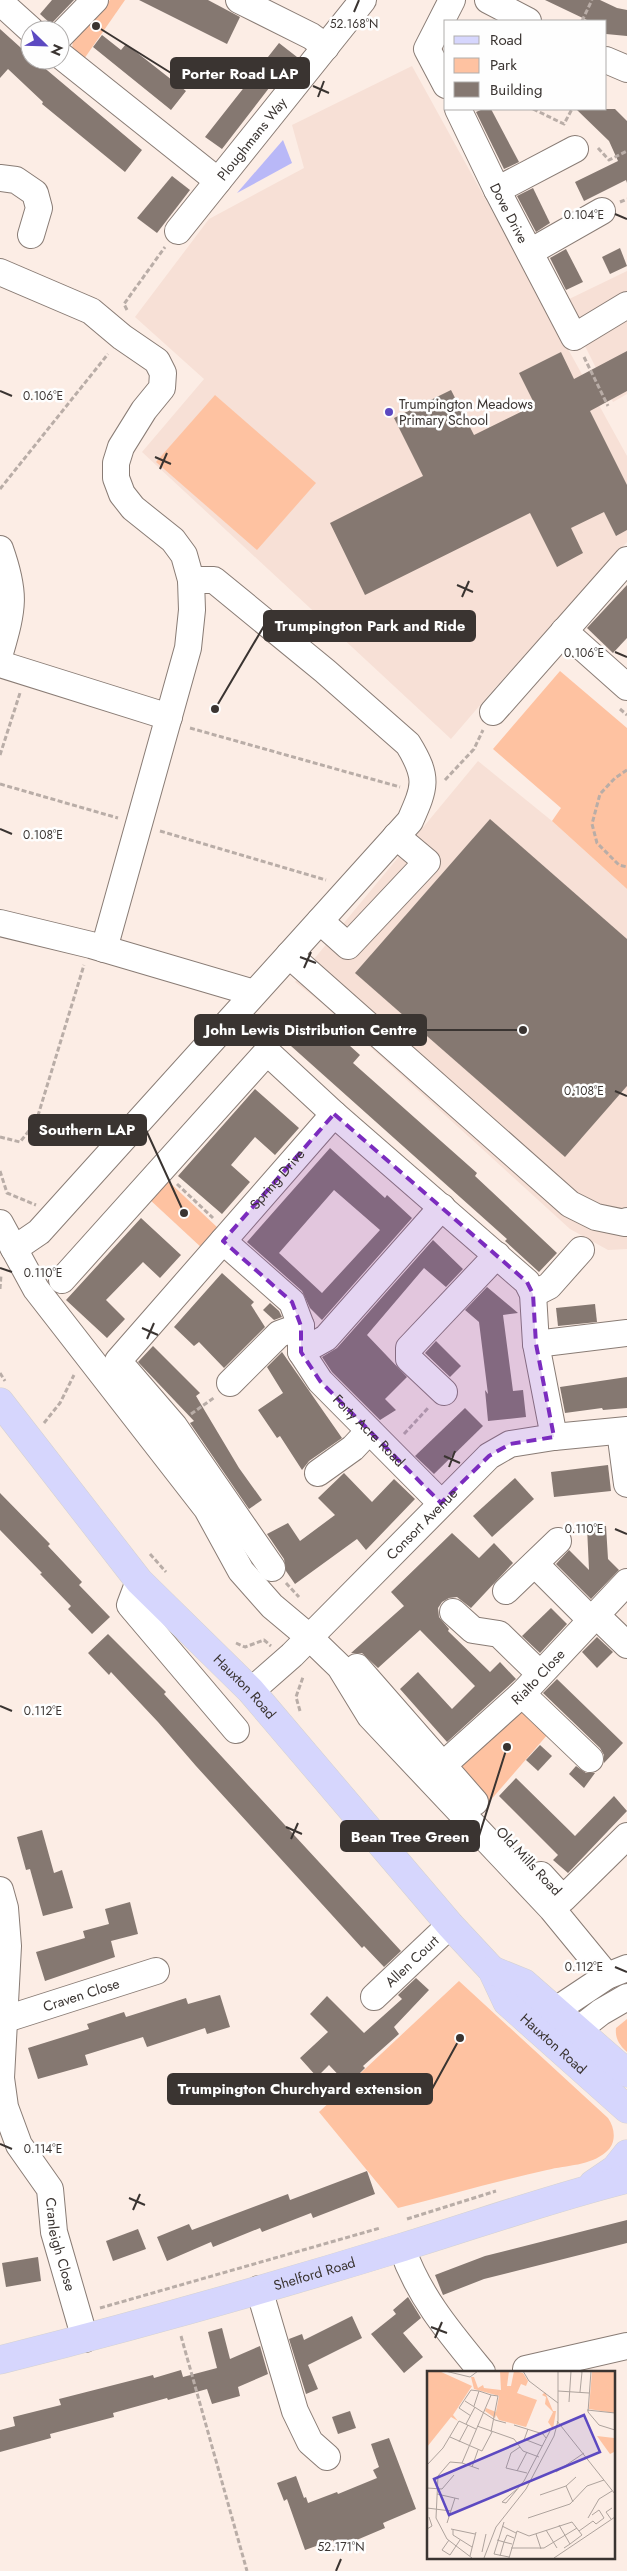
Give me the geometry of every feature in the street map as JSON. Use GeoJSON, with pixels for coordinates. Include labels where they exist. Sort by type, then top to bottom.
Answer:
{"type":"FeatureCollection","features":[{"type":"Feature","properties":{"kind":"main road","name":"Hauxton Road"},"geometry":{"type":"LineString","coordinates":[[0,1402],[139,1581],[251,1691],[450,1925],[492,1970],[507,2002],[544,2018],[567,2038],[627,2109]]}},
{"type":"Feature","properties":{"kind":"main road","name":"Hauxton Road"},"geometry":{"type":"LineString","coordinates":[[567,2038],[627,2073]]}},
{"type":"Feature","properties":{"kind":"main road"},"geometry":{"type":"LineString","coordinates":[[585,2189],[615,2169],[627,2154]]}},
{"type":"Feature","properties":{"kind":"main road","name":"Shelford Road"},"geometry":{"type":"LineString","coordinates":[[0,2360],[81,2327],[259,2289],[402,2248],[585,2189],[627,2179]]}},
{"type":"Feature","properties":{"kind":"street"},"geometry":{"type":"LineString","coordinates":[[70,26],[95,0]]}},
{"type":"Feature","properties":{"kind":"street"},"geometry":{"type":"LineString","coordinates":[[240,0],[311,36],[326,47]]}},
{"type":"Feature","properties":{"kind":"street","name":"Ploughmans Way"},"geometry":{"type":"LineString","coordinates":[[178,231],[363,0]]}},
{"type":"Feature","properties":{"kind":"street"},"geometry":{"type":"LineString","coordinates":[[444,81],[427,49],[452,0]]}},
{"type":"Feature","properties":{"kind":"street"},"geometry":{"type":"LineString","coordinates":[[488,0],[526,20]]}},
{"type":"Feature","properties":{"kind":"street"},"geometry":{"type":"LineString","coordinates":[[0,2],[20,20]]}},
{"type":"Feature","properties":{"kind":"street"},"geometry":{"type":"LineString","coordinates":[[607,60],[627,69]]}},
{"type":"Feature","properties":{"kind":"street"},"geometry":{"type":"LineString","coordinates":[[70,63],[137,119],[218,181]]}},
{"type":"Feature","properties":{"kind":"street","name":"Dove Drive"},"geometry":{"type":"LineString","coordinates":[[461,110],[497,190],[568,327]]}},
{"type":"Feature","properties":{"kind":"street"},"geometry":{"type":"LineString","coordinates":[[497,190],[576,149]]}},
{"type":"Feature","properties":{"kind":"street"},"geometry":{"type":"LineString","coordinates":[[0,178],[16,180],[34,192],[39,208],[31,235]]}},
{"type":"Feature","properties":{"kind":"street"},"geometry":{"type":"LineString","coordinates":[[530,252],[602,211]]}},
{"type":"Feature","properties":{"kind":"street"},"geometry":{"type":"LineString","coordinates":[[0,272],[91,311],[122,337],[157,361],[163,373],[162,388],[144,410],[121,447],[116,463],[116,478],[122,494],[133,508],[173,540],[184,555],[191,580],[192,610],[188,648],[139,824],[97,947]]}},
{"type":"Feature","properties":{"kind":"street"},"geometry":{"type":"LineString","coordinates":[[568,327],[627,304]]}},
{"type":"Feature","properties":{"kind":"street"},"geometry":{"type":"LineString","coordinates":[[0,549],[12,589],[8,626],[0,653]]}},
{"type":"Feature","properties":{"kind":"street"},"geometry":{"type":"LineString","coordinates":[[493,712],[627,560]]}},
{"type":"Feature","properties":{"kind":"street"},"geometry":{"type":"LineString","coordinates":[[14,1249],[39,1232],[52,1219],[410,821],[414,790],[423,777],[418,759],[408,744],[325,671],[214,580],[191,580]]}},
{"type":"Feature","properties":{"kind":"street"},"geometry":{"type":"LineString","coordinates":[[564,631],[623,676]]}},
{"type":"Feature","properties":{"kind":"street"},"geometry":{"type":"LineString","coordinates":[[0,664],[169,719]]}},
{"type":"Feature","properties":{"kind":"street"},"geometry":{"type":"LineString","coordinates":[[320,921],[348,946],[427,862],[396,836]]}},
{"type":"Feature","properties":{"kind":"street"},"geometry":{"type":"LineString","coordinates":[[0,923],[97,947],[254,993]]}},
{"type":"Feature","properties":{"kind":"street"},"geometry":{"type":"LineString","coordinates":[[289,955],[570,1204],[596,1217],[624,1223],[627,1221]]}},
{"type":"Feature","properties":{"kind":"street"},"geometry":{"type":"LineString","coordinates":[[62,1280],[267,1052],[334,1114],[528,1282],[533,1294],[536,1344],[554,1437]]}},
{"type":"Feature","properties":{"kind":"street","name":"Spring Drive"},"geometry":{"type":"LineString","coordinates":[[272,1568],[174,1426],[118,1361],[334,1114]]}},
{"type":"Feature","properties":{"kind":"street"},"geometry":{"type":"LineString","coordinates":[[226,1237],[292,1302],[301,1326],[301,1352],[326,1338],[442,1207]]}},
{"type":"Feature","properties":{"kind":"street"},"geometry":{"type":"LineString","coordinates":[[0,1222],[36,1289],[207,1509],[241,1571],[272,1606],[309,1637],[340,1667],[370,1716],[552,1909],[617,1972],[544,2018]]}},
{"type":"Feature","properties":{"kind":"street"},"geometry":{"type":"LineString","coordinates":[[533,1294],[549,1286],[581,1250]]}},
{"type":"Feature","properties":{"kind":"street"},"geometry":{"type":"LineString","coordinates":[[444,1392],[409,1359],[409,1348],[496,1255]]}},
{"type":"Feature","properties":{"kind":"street"},"geometry":{"type":"LineString","coordinates":[[230,1384],[279,1334],[301,1326]]}},
{"type":"Feature","properties":{"kind":"street"},"geometry":{"type":"LineString","coordinates":[[536,1344],[627,1333]]}},
{"type":"Feature","properties":{"kind":"street","name":"Forty Acre Road"},"geometry":{"type":"LineString","coordinates":[[301,1352],[320,1381],[441,1503]]}},
{"type":"Feature","properties":{"kind":"street"},"geometry":{"type":"LineString","coordinates":[[623,1430],[627,1484]]}},
{"type":"Feature","properties":{"kind":"street","name":"Consort Avenue"},"geometry":{"type":"LineString","coordinates":[[251,1691],[309,1637],[489,1456],[510,1444],[554,1437],[623,1430]]}},
{"type":"Feature","properties":{"kind":"street"},"geometry":{"type":"LineString","coordinates":[[318,1473],[353,1448],[369,1431]]}},
{"type":"Feature","properties":{"kind":"street"},"geometry":{"type":"LineString","coordinates":[[506,1591],[558,1541]]}},
{"type":"Feature","properties":{"kind":"street"},"geometry":{"type":"LineString","coordinates":[[535,1564],[627,1645]]}},
{"type":"Feature","properties":{"kind":"street"},"geometry":{"type":"LineString","coordinates":[[139,1581],[130,1605],[236,1730]]}},
{"type":"Feature","properties":{"kind":"street","name":"Rialto Close"},"geometry":{"type":"LineString","coordinates":[[442,1766],[522,1694],[627,1582]]}},
{"type":"Feature","properties":{"kind":"street"},"geometry":{"type":"LineString","coordinates":[[453,1612],[473,1630],[498,1634],[540,1674]]}},
{"type":"Feature","properties":{"kind":"street","name":"Old Mills Road"},"geometry":{"type":"LineString","coordinates":[[356,1668],[563,1899],[627,1836]]}},
{"type":"Feature","properties":{"kind":"street"},"geometry":{"type":"LineString","coordinates":[[522,1694],[590,1759]]}},
{"type":"Feature","properties":{"kind":"street","name":"Cranleigh Close"},"geometry":{"type":"LineString","coordinates":[[0,1890],[5,1908],[8,1946],[6,2019],[1,2078],[5,2107],[19,2145],[50,2189],[54,2232],[81,2327]]}},
{"type":"Feature","properties":{"kind":"street","name":"Allen Court"},"geometry":{"type":"LineString","coordinates":[[374,1997],[450,1925]]}},
{"type":"Feature","properties":{"kind":"street","name":"Craven Close"},"geometry":{"type":"LineString","coordinates":[[6,2019],[156,1971]]}},
{"type":"Feature","properties":{"kind":"street"},"geometry":{"type":"LineString","coordinates":[[567,2038],[627,1997]]}},
{"type":"Feature","properties":{"kind":"street"},"geometry":{"type":"LineString","coordinates":[[402,2248],[420,2291],[434,2313],[481,2371]]}},
{"type":"Feature","properties":{"kind":"street"},"geometry":{"type":"LineString","coordinates":[[259,2289],[295,2412],[310,2442],[327,2457]]}},
{"type":"Feature","properties":{"kind":"street"},"geometry":{"type":"LineString","coordinates":[[526,2369],[627,2346]]}},
{"type":"Feature","properties":{"kind":"path"},"geometry":{"type":"LineString","coordinates":[[582,20],[592,0]]}},
{"type":"Feature","properties":{"kind":"path"},"geometry":{"type":"LineString","coordinates":[[535,110],[564,124],[571,110]]}},
{"type":"Feature","properties":{"kind":"path"},"geometry":{"type":"LineString","coordinates":[[576,149],[597,146],[608,160],[627,151]]}},
{"type":"Feature","properties":{"kind":"path"},"geometry":{"type":"LineString","coordinates":[[0,489],[122,337],[132,322],[124,304],[178,231]]}},
{"type":"Feature","properties":{"kind":"path"},"geometry":{"type":"LineString","coordinates":[[568,327],[608,406]]}},
{"type":"Feature","properties":{"kind":"path"},"geometry":{"type":"LineString","coordinates":[[0,755],[26,673]]}},
{"type":"Feature","properties":{"kind":"path"},"geometry":{"type":"LineString","coordinates":[[169,719],[414,790],[449,777],[474,749],[493,712]]}},
{"type":"Feature","properties":{"kind":"path"},"geometry":{"type":"LineString","coordinates":[[627,770],[614,778],[600,794],[592,824],[597,843],[619,865],[627,867]]}},
{"type":"Feature","properties":{"kind":"path"},"geometry":{"type":"LineString","coordinates":[[0,784],[332,881]]}},
{"type":"Feature","properties":{"kind":"path"},"geometry":{"type":"LineString","coordinates":[[0,1137],[20,1142],[36,1122],[97,947]]}},
{"type":"Feature","properties":{"kind":"path"},"geometry":{"type":"LineString","coordinates":[[162,1169],[226,1237]]}},
{"type":"Feature","properties":{"kind":"path"},"geometry":{"type":"LineString","coordinates":[[0,1171],[7,1193],[34,1203],[52,1219]]}},
{"type":"Feature","properties":{"kind":"path"},"geometry":{"type":"LineString","coordinates":[[0,1271],[2,1280],[0,1289]]}},
{"type":"Feature","properties":{"kind":"path"},"geometry":{"type":"LineString","coordinates":[[174,1426],[230,1384]]}},
{"type":"Feature","properties":{"kind":"path"},"geometry":{"type":"LineString","coordinates":[[388,1450],[444,1392]]}},
{"type":"Feature","properties":{"kind":"path"},"geometry":{"type":"LineString","coordinates":[[405,2220],[503,2189]]}},
{"type":"Feature","properties":{"kind":"path"},"geometry":{"type":"LineString","coordinates":[[81,2327],[150,2292],[388,2225]]}},
{"type":"Feature","properties":{"kind":"path"},"geometry":{"type":"LineString","coordinates":[[180,2333],[247,2571]]}},
{"type":"Feature","properties":{"kind":"highlighted area"},"geometry":{"type":"Polygon","coordinates":[[[334,1114],[527,1282],[533,1294],[536,1344],[554,1437],[510,1444],[489,1456],[441,1503],[320,1381],[301,1352],[301,1326],[292,1302],[223,1241],[334,1114]]]}},
{"type":"Feature","properties":{"kind":"shaded area","name":"Trumpington Meadows Primary School"},"geometry":{"type":"Polygon","coordinates":[[[412,66],[627,456],[627,542],[451,739],[142,452],[204,379],[135,317],[209,219],[304,168],[292,125],[412,66]]]}},
{"type":"Feature","properties":{"kind":"shaded area"},"geometry":{"type":"Polygon","coordinates":[[[627,271],[627,394],[613,402],[563,302],[627,271]]]}},
{"type":"Feature","properties":{"kind":"shaded area"},"geometry":{"type":"Polygon","coordinates":[[[478,761],[552,821],[627,889],[627,1249],[608,1250],[570,1229],[323,1004],[295,982],[478,761]]]}},
{"type":"Feature","properties":{"kind":"green space"},"geometry":{"type":"Polygon","coordinates":[[[110,0],[125,0],[84,59],[72,51],[73,38],[110,0]]]}},
{"type":"Feature","properties":{"kind":"green space"},"geometry":{"type":"Polygon","coordinates":[[[215,395],[316,483],[257,550],[156,462],[215,395]]]}},
{"type":"Feature","properties":{"kind":"green space"},"geometry":{"type":"Polygon","coordinates":[[[560,671],[627,728],[627,889],[552,821],[561,808],[493,749],[560,671]]]}},
{"type":"Feature","properties":{"kind":"green space"},"geometry":{"type":"Polygon","coordinates":[[[166,1179],[219,1229],[203,1249],[148,1198],[166,1179]]]}},
{"type":"Feature","properties":{"kind":"green space"},"geometry":{"type":"Polygon","coordinates":[[[521,1709],[548,1734],[489,1802],[462,1774],[463,1763],[521,1709]]]}},
{"type":"Feature","properties":{"kind":"green space"},"geometry":{"type":"Polygon","coordinates":[[[459,1981],[608,2118],[614,2135],[612,2144],[600,2157],[586,2163],[555,2168],[398,2208],[319,2112],[459,1981]]]}},
{"type":"Feature","properties":{"kind":"green space"},"geometry":{"type":"Polygon","coordinates":[[[627,2019],[627,2052],[618,2041],[616,2028],[627,2019]]]}},
{"type":"Feature","properties":{"kind":"water"},"geometry":{"type":"Polygon","coordinates":[[[283,140],[292,163],[237,193],[283,140]]]}},
{"type":"Feature","properties":{"kind":"building"},"geometry":{"type":"Polygon","coordinates":[[[52,0],[74,0],[55,20],[47,20],[40,14],[52,0]]]}},
{"type":"Feature","properties":{"kind":"building"},"geometry":{"type":"Polygon","coordinates":[[[139,0],[208,0],[240,17],[227,44],[139,0]]]}},
{"type":"Feature","properties":{"kind":"building"},"geometry":{"type":"Polygon","coordinates":[[[545,0],[600,0],[617,8],[627,10],[627,36],[607,34],[607,20],[587,20],[545,0]]]}},
{"type":"Feature","properties":{"kind":"building"},"geometry":{"type":"Polygon","coordinates":[[[0,29],[20,47],[20,70],[47,70],[142,150],[125,172],[42,104],[43,102],[8,69],[0,78],[0,29]]]}},
{"type":"Feature","properties":{"kind":"building"},"geometry":{"type":"Polygon","coordinates":[[[102,35],[121,50],[126,44],[186,91],[171,110],[93,47],[102,35]]]}},
{"type":"Feature","properties":{"kind":"building"},"geometry":{"type":"Polygon","coordinates":[[[279,43],[297,57],[279,81],[276,79],[222,149],[205,137],[279,43]]]}},
{"type":"Feature","properties":{"kind":"building"},"geometry":{"type":"Polygon","coordinates":[[[615,109],[627,121],[627,183],[626,180],[584,201],[575,182],[618,161],[609,141],[577,110],[615,109]]]}},
{"type":"Feature","properties":{"kind":"building"},"geometry":{"type":"Polygon","coordinates":[[[492,110],[519,162],[504,169],[476,112],[492,110]]]}},
{"type":"Feature","properties":{"kind":"building"},"geometry":{"type":"Polygon","coordinates":[[[172,176],[190,190],[157,233],[137,218],[172,176]]]}},
{"type":"Feature","properties":{"kind":"building"},"geometry":{"type":"Polygon","coordinates":[[[533,188],[550,223],[536,232],[517,196],[533,188]]]}},
{"type":"Feature","properties":{"kind":"building"},"geometry":{"type":"Polygon","coordinates":[[[620,248],[627,266],[610,274],[602,257],[620,248]]]}},
{"type":"Feature","properties":{"kind":"building"},"geometry":{"type":"Polygon","coordinates":[[[566,249],[583,282],[566,290],[550,258],[566,249]]]}},
{"type":"Feature","properties":{"kind":"building"},"geometry":{"type":"Polygon","coordinates":[[[627,351],[627,391],[590,411],[627,485],[627,530],[616,536],[604,512],[571,528],[583,553],[557,567],[530,513],[365,595],[330,523],[423,476],[394,418],[451,390],[474,435],[535,405],[519,373],[561,352],[574,379],[627,351]]]}},
{"type":"Feature","properties":{"kind":"building"},"geometry":{"type":"Polygon","coordinates":[[[627,585],[627,638],[613,653],[587,628],[627,585]]]}},
{"type":"Feature","properties":{"kind":"building"},"geometry":{"type":"Polygon","coordinates":[[[490,819],[627,939],[627,1086],[565,1157],[355,973],[490,819]]]}},
{"type":"Feature","properties":{"kind":"building"},"geometry":{"type":"Polygon","coordinates":[[[318,1017],[360,1055],[353,1063],[477,1173],[475,1176],[557,1253],[539,1272],[505,1241],[507,1239],[291,1046],[318,1017]]]}},
{"type":"Feature","properties":{"kind":"building"},"geometry":{"type":"Polygon","coordinates":[[[255,1089],[299,1128],[275,1155],[255,1137],[231,1165],[250,1182],[222,1214],[178,1176],[255,1089]]]}},
{"type":"Feature","properties":{"kind":"building"},"geometry":{"type":"Polygon","coordinates":[[[330,1148],[385,1198],[387,1195],[412,1218],[322,1320],[310,1308],[302,1291],[247,1242],[330,1148]],[[334,1190],[279,1253],[322,1293],[380,1230],[334,1190]]]}},
{"type":"Feature","properties":{"kind":"building"},"geometry":{"type":"Polygon","coordinates":[[[141,1218],[181,1255],[160,1278],[143,1262],[106,1300],[125,1319],[107,1338],[66,1300],[141,1218]]]}},
{"type":"Feature","properties":{"kind":"building"},"geometry":{"type":"Polygon","coordinates":[[[433,1240],[463,1269],[446,1287],[424,1268],[367,1335],[407,1377],[385,1399],[396,1410],[380,1420],[332,1372],[322,1357],[337,1348],[433,1240]]]}},
{"type":"Feature","properties":{"kind":"building"},"geometry":{"type":"Polygon","coordinates":[[[222,1273],[254,1302],[251,1305],[265,1327],[224,1368],[199,1342],[194,1346],[174,1327],[222,1273]]]}},
{"type":"Feature","properties":{"kind":"building"},"geometry":{"type":"Polygon","coordinates":[[[487,1287],[518,1313],[503,1315],[513,1391],[523,1390],[526,1417],[488,1421],[485,1390],[488,1394],[479,1322],[465,1310],[487,1287]]]}},
{"type":"Feature","properties":{"kind":"building"},"geometry":{"type":"Polygon","coordinates":[[[270,1303],[279,1311],[282,1317],[274,1320],[263,1310],[270,1303]]]}},
{"type":"Feature","properties":{"kind":"building"},"geometry":{"type":"Polygon","coordinates":[[[595,1304],[597,1322],[558,1326],[556,1308],[595,1304]]]}},
{"type":"Feature","properties":{"kind":"building"},"geometry":{"type":"Polygon","coordinates":[[[436,1341],[461,1366],[450,1377],[425,1353],[436,1341]]]}},
{"type":"Feature","properties":{"kind":"building"},"geometry":{"type":"Polygon","coordinates":[[[153,1346],[200,1393],[196,1396],[239,1468],[262,1500],[249,1509],[190,1423],[194,1421],[138,1362],[153,1346]]]}},
{"type":"Feature","properties":{"kind":"building"},"geometry":{"type":"Polygon","coordinates":[[[282,1352],[342,1438],[309,1461],[302,1470],[280,1436],[277,1438],[258,1410],[283,1393],[267,1367],[282,1352]]]}},
{"type":"Feature","properties":{"kind":"building"},"geometry":{"type":"Polygon","coordinates":[[[627,1377],[627,1408],[603,1410],[602,1408],[565,1413],[560,1387],[627,1377]]]}},
{"type":"Feature","properties":{"kind":"building"},"geometry":{"type":"Polygon","coordinates":[[[465,1408],[483,1426],[434,1474],[415,1456],[465,1408]]]}},
{"type":"Feature","properties":{"kind":"building"},"geometry":{"type":"Polygon","coordinates":[[[608,1465],[611,1491],[554,1497],[551,1472],[608,1465]]]}},
{"type":"Feature","properties":{"kind":"building"},"geometry":{"type":"Polygon","coordinates":[[[344,1473],[372,1502],[394,1479],[415,1499],[366,1550],[357,1539],[295,1584],[286,1571],[284,1559],[267,1534],[288,1523],[300,1541],[335,1515],[318,1498],[344,1473]]]}},
{"type":"Feature","properties":{"kind":"building"},"geometry":{"type":"Polygon","coordinates":[[[515,1478],[534,1499],[492,1537],[473,1516],[515,1478]]]}},
{"type":"Feature","properties":{"kind":"building"},"geometry":{"type":"Polygon","coordinates":[[[0,1493],[50,1544],[48,1546],[82,1582],[79,1585],[110,1617],[92,1634],[68,1609],[71,1606],[40,1574],[42,1573],[0,1530],[0,1493]]]}},
{"type":"Feature","properties":{"kind":"building"},"geometry":{"type":"Polygon","coordinates":[[[606,1526],[608,1559],[619,1570],[591,1599],[556,1564],[569,1550],[589,1570],[587,1527],[606,1526]]]}},
{"type":"Feature","properties":{"kind":"building"},"geometry":{"type":"Polygon","coordinates":[[[452,1533],[479,1558],[494,1543],[513,1563],[471,1608],[457,1597],[449,1598],[442,1602],[438,1608],[439,1617],[449,1629],[448,1631],[490,1672],[500,1662],[516,1679],[447,1742],[400,1689],[418,1672],[452,1709],[475,1686],[420,1630],[378,1668],[362,1653],[351,1653],[404,1606],[391,1592],[452,1533]]]}},
{"type":"Feature","properties":{"kind":"building"},"geometry":{"type":"Polygon","coordinates":[[[551,1608],[567,1624],[540,1653],[522,1636],[551,1608]]]}},
{"type":"Feature","properties":{"kind":"building"},"geometry":{"type":"Polygon","coordinates":[[[108,1634],[166,1692],[164,1694],[401,1951],[384,1967],[364,1946],[362,1948],[111,1672],[109,1675],[88,1653],[108,1634]]]}},
{"type":"Feature","properties":{"kind":"building"},"geometry":{"type":"Polygon","coordinates":[[[597,1637],[613,1652],[597,1668],[582,1652],[597,1637]]]}},
{"type":"Feature","properties":{"kind":"building"},"geometry":{"type":"Polygon","coordinates":[[[557,1679],[623,1743],[604,1763],[604,1755],[600,1748],[543,1693],[557,1679]]]}},
{"type":"Feature","properties":{"kind":"building"},"geometry":{"type":"Polygon","coordinates":[[[540,1745],[552,1756],[538,1771],[526,1760],[540,1745]]]}},
{"type":"Feature","properties":{"kind":"building"},"geometry":{"type":"Polygon","coordinates":[[[576,1766],[586,1773],[595,1773],[584,1788],[569,1774],[576,1766]]]}},
{"type":"Feature","properties":{"kind":"building"},"geometry":{"type":"Polygon","coordinates":[[[516,1778],[575,1836],[614,1796],[627,1811],[568,1873],[553,1860],[558,1855],[499,1796],[516,1778]]]}},
{"type":"Feature","properties":{"kind":"building"},"geometry":{"type":"Polygon","coordinates":[[[42,1830],[54,1873],[62,1870],[73,1908],[43,1916],[30,1869],[26,1870],[17,1837],[42,1830]]]}},
{"type":"Feature","properties":{"kind":"building"},"geometry":{"type":"Polygon","coordinates":[[[130,1902],[138,1934],[111,1941],[115,1957],[45,1981],[36,1952],[85,1938],[83,1931],[109,1924],[105,1909],[130,1902]]]}},
{"type":"Feature","properties":{"kind":"building"},"geometry":{"type":"Polygon","coordinates":[[[416,1978],[429,1990],[394,2027],[399,2034],[363,2066],[365,2068],[348,2085],[329,2065],[317,2077],[300,2058],[328,2032],[310,2014],[327,1996],[364,2033],[402,1999],[398,1995],[416,1978]]]}},
{"type":"Feature","properties":{"kind":"building"},"geometry":{"type":"Polygon","coordinates":[[[220,1995],[230,2027],[207,2034],[205,2028],[147,2047],[143,2037],[85,2055],[88,2065],[38,2079],[28,2048],[89,2029],[87,2024],[124,2012],[126,2017],[186,1998],[188,2004],[220,1995]]]}},
{"type":"Feature","properties":{"kind":"building"},"geometry":{"type":"Polygon","coordinates":[[[367,2171],[375,2194],[313,2218],[311,2213],[262,2232],[260,2228],[213,2247],[211,2242],[167,2261],[157,2237],[189,2224],[192,2230],[288,2194],[290,2200],[367,2171]]]}},
{"type":"Feature","properties":{"kind":"building"},"geometry":{"type":"Polygon","coordinates":[[[627,2220],[627,2243],[484,2279],[443,2295],[435,2275],[485,2256],[627,2220]]]}},
{"type":"Feature","properties":{"kind":"building"},"geometry":{"type":"Polygon","coordinates":[[[138,2229],[146,2249],[113,2261],[106,2241],[138,2229]]]}},
{"type":"Feature","properties":{"kind":"building"},"geometry":{"type":"Polygon","coordinates":[[[38,2257],[41,2281],[6,2287],[2,2263],[38,2257]]]}},
{"type":"Feature","properties":{"kind":"building"},"geometry":{"type":"Polygon","coordinates":[[[408,2297],[421,2318],[403,2333],[423,2357],[404,2373],[371,2334],[396,2314],[393,2310],[408,2297]]]}},
{"type":"Feature","properties":{"kind":"building"},"geometry":{"type":"Polygon","coordinates":[[[352,2316],[362,2338],[308,2365],[318,2389],[306,2394],[289,2339],[302,2334],[304,2340],[352,2316]]]}},
{"type":"Feature","properties":{"kind":"building"},"geometry":{"type":"Polygon","coordinates":[[[222,2328],[230,2359],[260,2346],[268,2374],[238,2387],[240,2396],[212,2404],[207,2389],[168,2400],[167,2398],[113,2413],[114,2417],[50,2434],[51,2438],[0,2452],[0,2430],[15,2426],[13,2417],[61,2405],[59,2399],[153,2375],[154,2378],[181,2370],[183,2377],[217,2368],[208,2332],[222,2328]]]}},
{"type":"Feature","properties":{"kind":"building"},"geometry":{"type":"Polygon","coordinates":[[[350,2411],[356,2428],[338,2434],[332,2417],[350,2411]]]}},
{"type":"Feature","properties":{"kind":"building"},"geometry":{"type":"Polygon","coordinates":[[[389,2438],[416,2509],[383,2523],[385,2528],[335,2548],[333,2540],[305,2550],[287,2499],[284,2501],[277,2483],[296,2476],[304,2498],[306,2497],[308,2503],[337,2492],[338,2494],[377,2478],[373,2470],[379,2467],[371,2444],[389,2438]]]}},
{"type":"Feature","properties":{"kind":"place","name":"Porter Road LAP"},"geometry":{"type":"Point","coordinates":[96,26]}},
{"type":"Feature","properties":{"kind":"place","name":"Trumpington Meadows Primary School"},"geometry":{"type":"Point","coordinates":[389,412]}},
{"type":"Feature","properties":{"kind":"place","name":"Trumpington Park and Ride"},"geometry":{"type":"Point","coordinates":[215,709]}},
{"type":"Feature","properties":{"kind":"place","name":"John Lewis Distribution Centre"},"geometry":{"type":"Point","coordinates":[523,1030]}},
{"type":"Feature","properties":{"kind":"place","name":"Southern LAP"},"geometry":{"type":"Point","coordinates":[184,1213]}},
{"type":"Feature","properties":{"kind":"place","name":"Bean Tree Green"},"geometry":{"type":"Point","coordinates":[507,1747]}},
{"type":"Feature","properties":{"kind":"place","name":"Trumpington Churchyard extension"},"geometry":{"type":"Point","coordinates":[460,2038]}}]}
